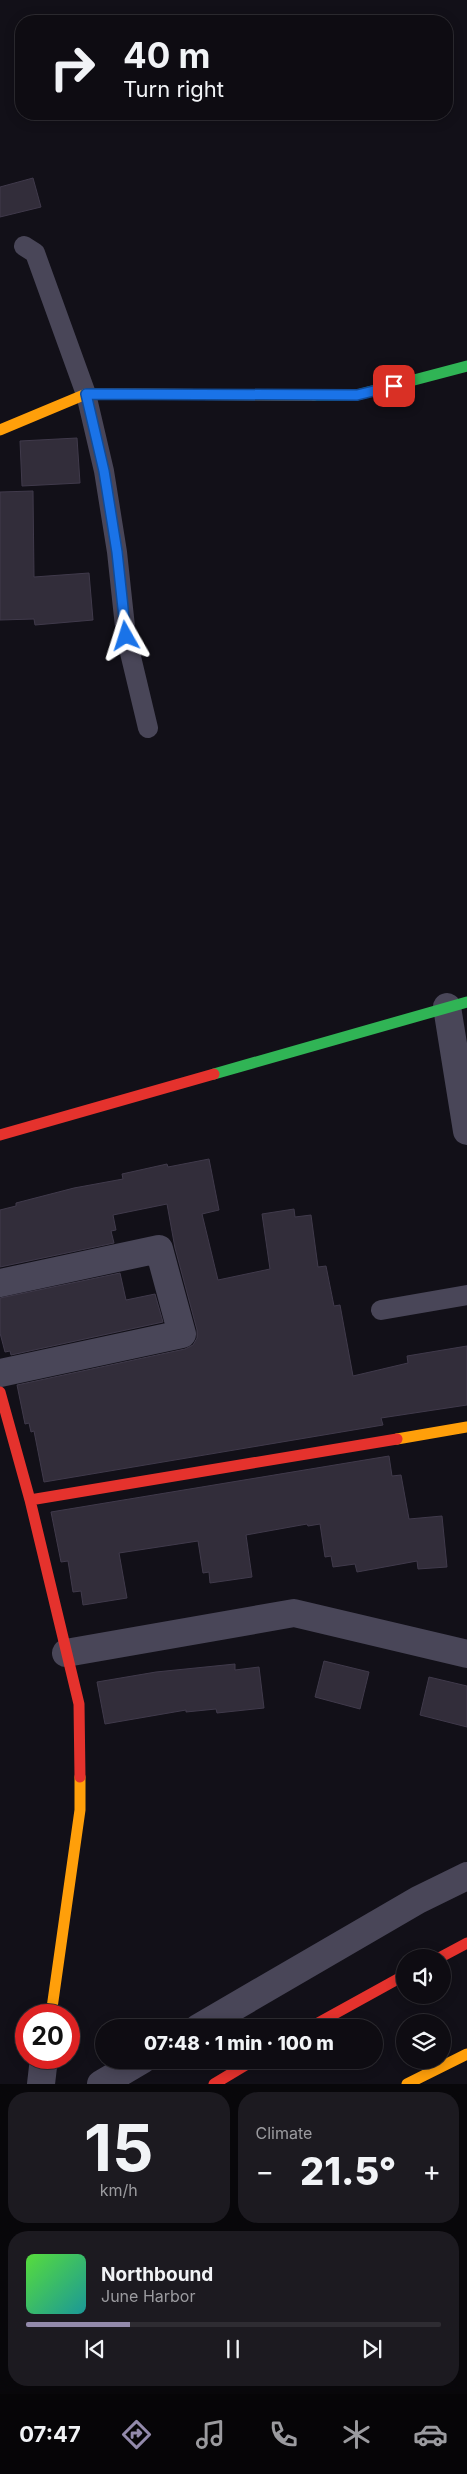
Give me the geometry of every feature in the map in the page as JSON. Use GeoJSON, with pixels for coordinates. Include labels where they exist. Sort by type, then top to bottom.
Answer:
{"type":"FeatureCollection","features":[{"type":"Feature","properties":{"kind":"main road"},"geometry":{"type":"LineString","coordinates":[[0,430],[86,394],[357,395],[467,366]]}},
{"type":"Feature","properties":{"kind":"main road"},"geometry":{"type":"LineString","coordinates":[[0,1135],[457,1005]]}},
{"type":"Feature","properties":{"kind":"main road"},"geometry":{"type":"LineString","coordinates":[[0,1392],[30,1500],[79,1704],[80,1810],[52,2004]]}},
{"type":"Feature","properties":{"kind":"main road"},"geometry":{"type":"LineString","coordinates":[[30,1500],[467,1428]]}},
{"type":"Feature","properties":{"kind":"main road"},"geometry":{"type":"LineString","coordinates":[[451,1952],[467,1943]]}},
{"type":"Feature","properties":{"kind":"main road"},"geometry":{"type":"LineString","coordinates":[[324,2019],[396,1980]]}},
{"type":"Feature","properties":{"kind":"main road"},"geometry":{"type":"LineString","coordinates":[[407,2084],[467,2054]]}},
{"type":"Feature","properties":{"kind":"main road"},"geometry":{"type":"LineString","coordinates":[[214,2084],[239,2069]]}},
{"type":"Feature","properties":{"kind":"street"},"geometry":{"type":"LineString","coordinates":[[457,1005],[467,1131]]}},
{"type":"Feature","properties":{"kind":"street"},"geometry":{"type":"LineString","coordinates":[[0,1284],[159,1249],[182,1334],[0,1374]]}},
{"type":"Feature","properties":{"kind":"street"},"geometry":{"type":"LineString","coordinates":[[66,1653],[294,1613],[467,1654]]}},
{"type":"Feature","properties":{"kind":"street"},"geometry":{"type":"LineString","coordinates":[[213,2019],[418,1900],[467,1876]]}},
{"type":"Feature","properties":{"kind":"street"},"geometry":{"type":"LineString","coordinates":[[101,2084],[127,2069]]}},
{"type":"Feature","properties":{"kind":"lane"},"geometry":{"type":"LineString","coordinates":[[24,246],[35,253],[86,394],[104,471],[117,552],[126,636],[148,728]]}},
{"type":"Feature","properties":{"kind":"lane"},"geometry":{"type":"LineString","coordinates":[[381,1310],[467,1296]]}},
{"type":"Feature","properties":{"kind":"building"},"geometry":{"type":"Polygon","coordinates":[[[33,178],[41,207],[0,217],[0,187],[33,178]]]}},
{"type":"Feature","properties":{"kind":"building"},"geometry":{"type":"Polygon","coordinates":[[[77,438],[80,483],[22,486],[20,441],[77,438]]]}},
{"type":"Feature","properties":{"kind":"building"},"geometry":{"type":"Polygon","coordinates":[[[33,491],[34,577],[89,573],[93,620],[35,625],[34,619],[0,620],[0,492],[33,491]]]}},
{"type":"Feature","properties":{"kind":"building"},"geometry":{"type":"Polygon","coordinates":[[[209,1159],[219,1210],[202,1214],[218,1280],[270,1269],[262,1214],[294,1209],[295,1217],[311,1215],[318,1267],[326,1266],[334,1306],[340,1305],[353,1376],[408,1363],[407,1356],[467,1346],[467,1405],[381,1418],[383,1425],[44,1482],[34,1431],[31,1432],[29,1423],[25,1424],[17,1385],[185,1349],[193,1345],[197,1338],[197,1330],[175,1248],[167,1204],[113,1215],[116,1230],[111,1231],[114,1243],[0,1267],[0,1210],[16,1206],[16,1203],[74,1188],[123,1179],[122,1174],[167,1164],[168,1167],[209,1159]]]}},
{"type":"Feature","properties":{"kind":"building"},"geometry":{"type":"Polygon","coordinates":[[[120,1273],[126,1300],[155,1294],[163,1322],[11,1355],[10,1351],[5,1352],[0,1333],[0,1298],[120,1273]]]}},
{"type":"Feature","properties":{"kind":"building"},"geometry":{"type":"Polygon","coordinates":[[[389,1456],[392,1476],[401,1475],[409,1519],[442,1516],[447,1567],[418,1569],[417,1561],[357,1572],[355,1564],[333,1567],[331,1556],[325,1557],[320,1524],[308,1526],[307,1524],[246,1535],[252,1577],[210,1583],[209,1572],[203,1573],[198,1541],[119,1553],[127,1598],[83,1605],[81,1591],[73,1592],[68,1561],[61,1562],[51,1512],[389,1456]]]}},
{"type":"Feature","properties":{"kind":"building"},"geometry":{"type":"Polygon","coordinates":[[[324,1661],[369,1672],[360,1709],[315,1697],[324,1661]]]}},
{"type":"Feature","properties":{"kind":"building"},"geometry":{"type":"Polygon","coordinates":[[[235,1664],[235,1670],[259,1667],[264,1708],[217,1713],[216,1709],[186,1712],[186,1710],[105,1724],[97,1682],[156,1672],[235,1664]]]}},
{"type":"Feature","properties":{"kind":"building"},"geometry":{"type":"Polygon","coordinates":[[[429,1677],[467,1686],[467,1727],[420,1715],[429,1677]]]}},
{"type":"Feature","properties":{"kind":"traffic: fast"},"geometry":{"type":"LineString","coordinates":[[314,395],[357,395],[467,366]]}},
{"type":"Feature","properties":{"kind":"traffic: fast"},"geometry":{"type":"LineString","coordinates":[[214,1074],[467,1002]]}},
{"type":"Feature","properties":{"kind":"traffic: slow"},"geometry":{"type":"LineString","coordinates":[[0,430],[86,394],[314,395]]}},
{"type":"Feature","properties":{"kind":"traffic: slow"},"geometry":{"type":"LineString","coordinates":[[397,1439],[467,1427]]}},
{"type":"Feature","properties":{"kind":"traffic: slow"},"geometry":{"type":"LineString","coordinates":[[53,2004],[80,1810],[80,1777]]}},
{"type":"Feature","properties":{"kind":"traffic: slow"},"geometry":{"type":"LineString","coordinates":[[407,2084],[467,2054]]}},
{"type":"Feature","properties":{"kind":"traffic: jam"},"geometry":{"type":"LineString","coordinates":[[0,1135],[214,1074]]}},
{"type":"Feature","properties":{"kind":"traffic: jam"},"geometry":{"type":"LineString","coordinates":[[0,1392],[30,1500],[79,1704],[80,1777]]}},
{"type":"Feature","properties":{"kind":"traffic: jam"},"geometry":{"type":"LineString","coordinates":[[30,1500],[397,1439]]}},
{"type":"Feature","properties":{"kind":"traffic: jam"},"geometry":{"type":"LineString","coordinates":[[451,1952],[467,1943]]}},
{"type":"Feature","properties":{"kind":"traffic: jam"},"geometry":{"type":"LineString","coordinates":[[325,2019],[396,1980]]}},
{"type":"Feature","properties":{"kind":"traffic: jam"},"geometry":{"type":"LineString","coordinates":[[214,2084],[239,2069]]}},
{"type":"Feature","properties":{"kind":"route"},"geometry":{"type":"LineString","coordinates":[[126,636],[117,552],[104,471],[86,394],[357,395],[394,386]]}}]}
